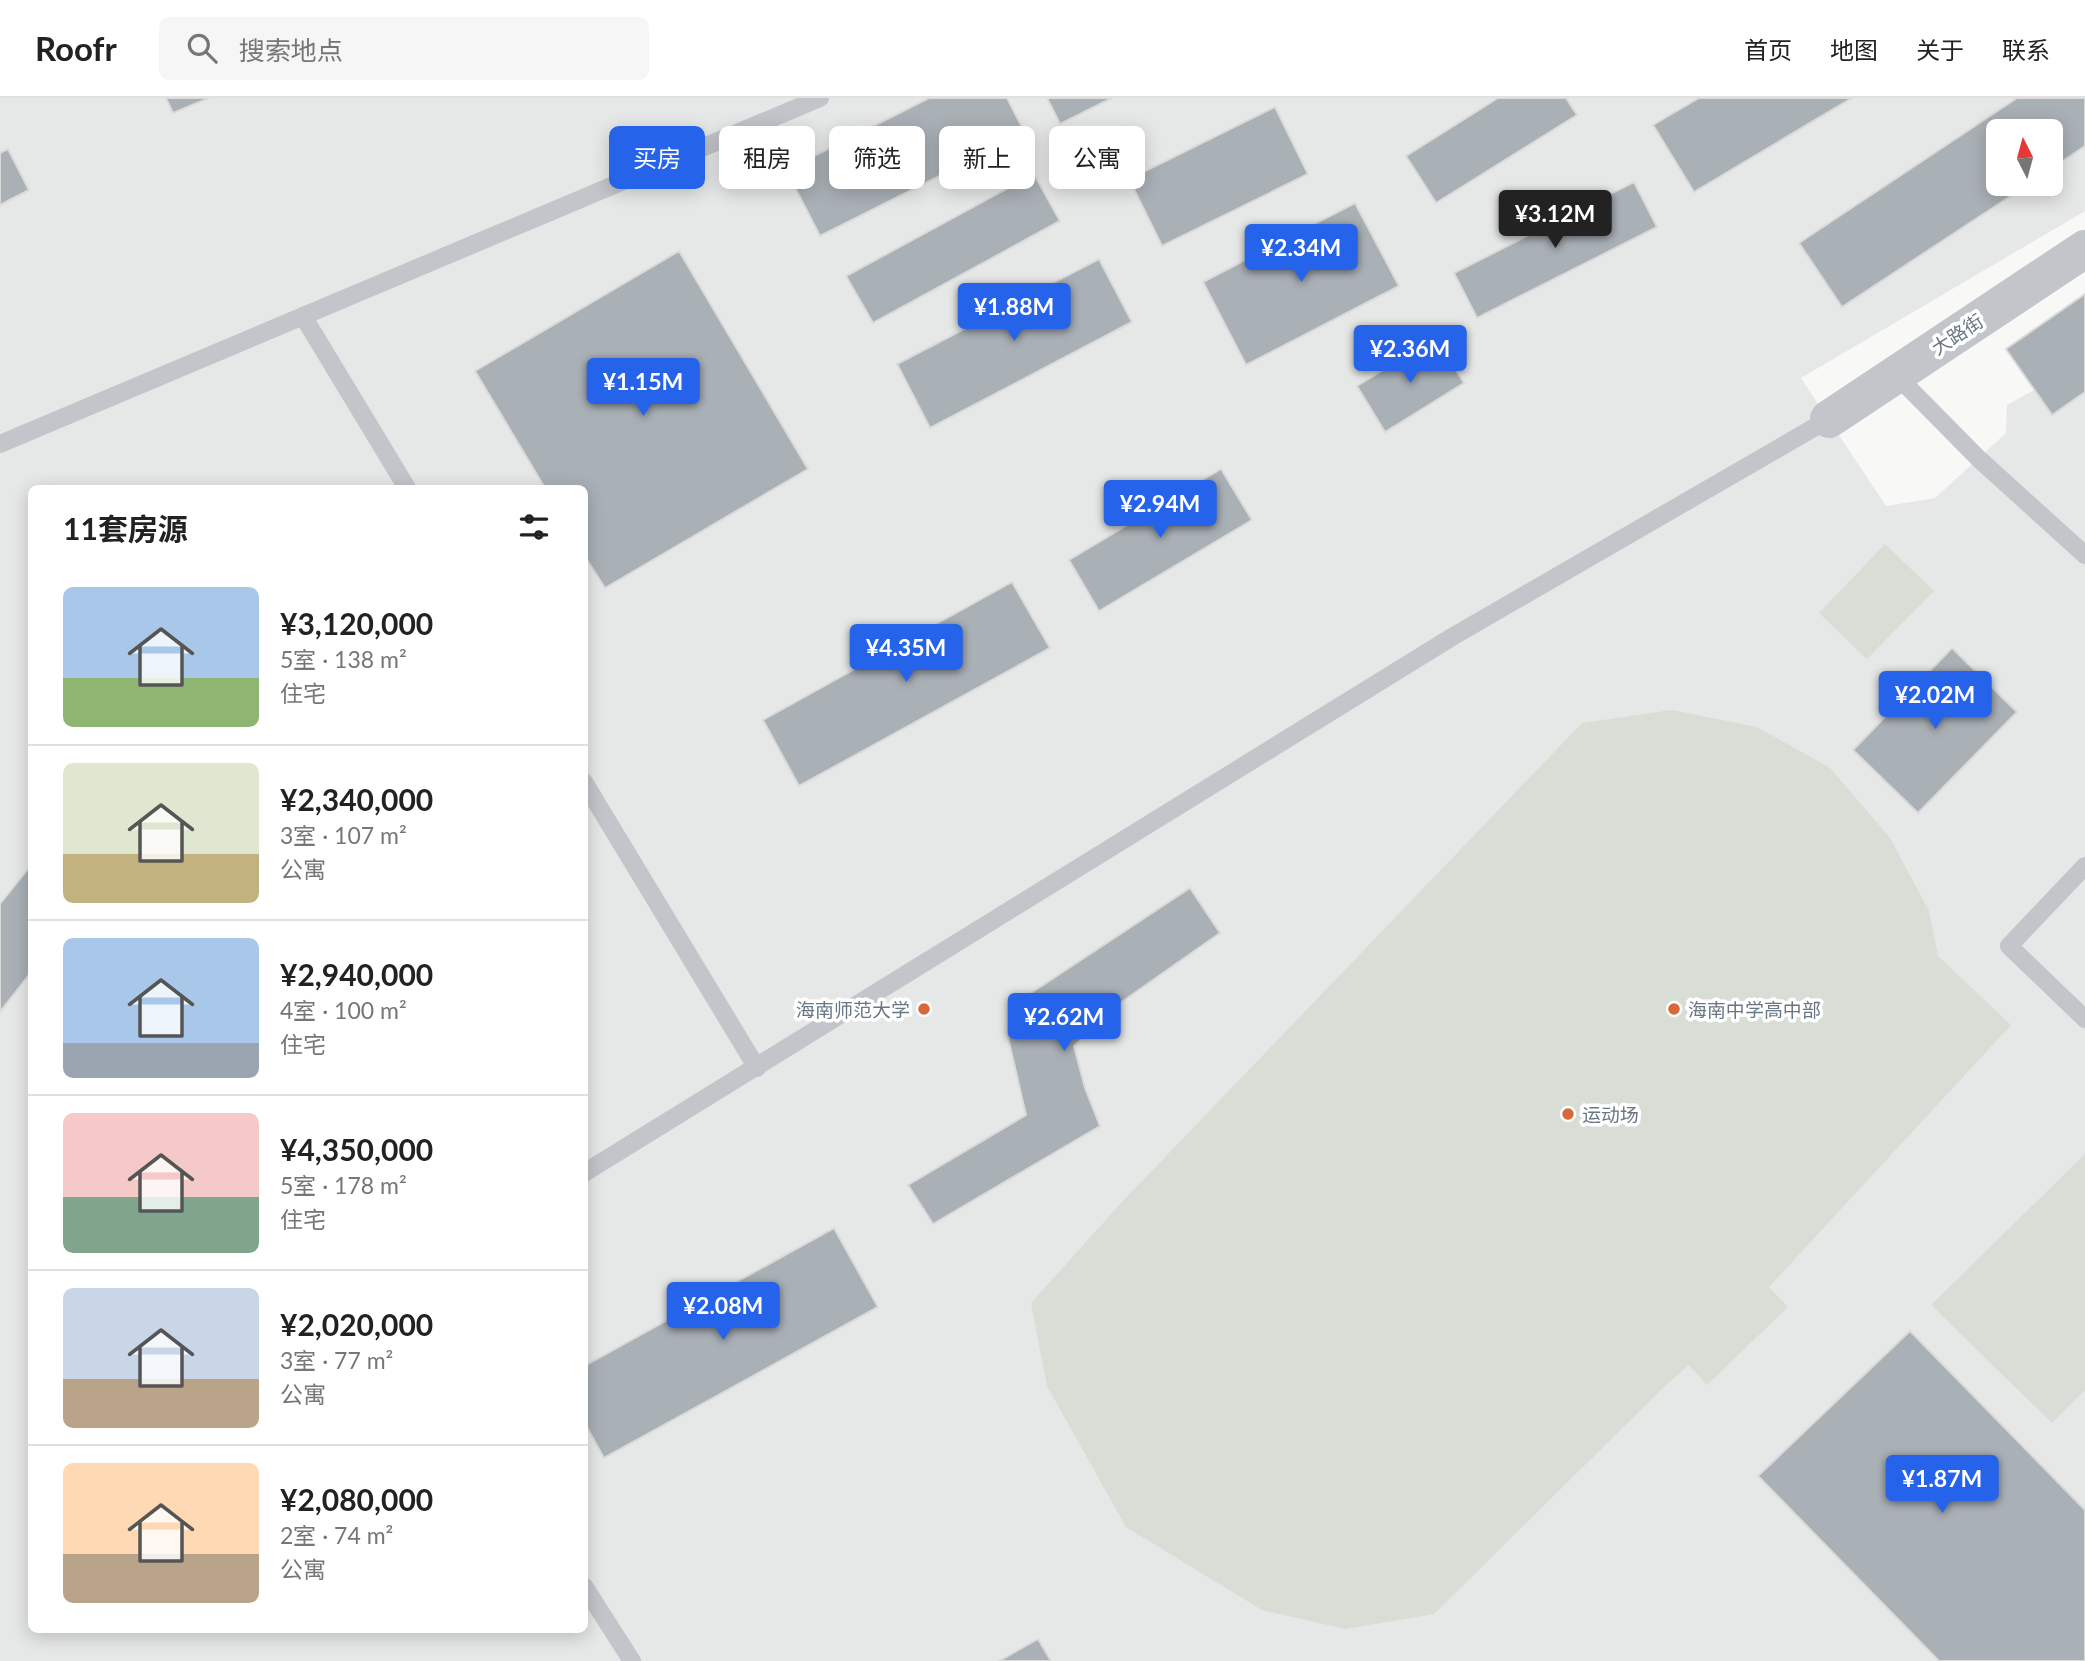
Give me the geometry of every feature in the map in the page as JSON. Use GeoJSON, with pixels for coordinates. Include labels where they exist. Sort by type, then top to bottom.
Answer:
{"type":"FeatureCollection","features":[{"type":"Feature","properties":{"kind":"street","name":"大路街"},"geometry":{"type":"LineString","coordinates":[[1829,419],[2085,249]]}},
{"type":"Feature","properties":{"kind":"lane"},"geometry":{"type":"LineString","coordinates":[[0,444],[820,98]]}},
{"type":"Feature","properties":{"kind":"lane"},"geometry":{"type":"LineString","coordinates":[[303,316],[405,485]]}},
{"type":"Feature","properties":{"kind":"lane"},"geometry":{"type":"LineString","coordinates":[[1895,374],[1979,459],[2085,555]]}},
{"type":"Feature","properties":{"kind":"lane"},"geometry":{"type":"LineString","coordinates":[[588,1171],[1452,637],[1829,419]]}},
{"type":"Feature","properties":{"kind":"lane"},"geometry":{"type":"LineString","coordinates":[[588,789],[757,1068]]}},
{"type":"Feature","properties":{"kind":"lane"},"geometry":{"type":"LineString","coordinates":[[2085,866],[2009,946],[2085,1019]]}},
{"type":"Feature","properties":{"kind":"lane"},"geometry":{"type":"LineString","coordinates":[[588,1592],[632,1661]]}},
{"type":"Feature","properties":{"kind":"shaded area","name":"海南师范大学"},"geometry":{"type":"Polygon","coordinates":[[[0,98],[2085,98],[2085,211],[1801,378],[1886,506],[1935,498],[2006,433],[2007,405],[2085,362],[2085,1661],[0,1661],[0,98]]]}},
{"type":"Feature","properties":{"kind":"shaded area"},"geometry":{"type":"Polygon","coordinates":[[[1885,544],[1934,591],[1867,659],[1819,613],[1885,544]]]}},
{"type":"Feature","properties":{"kind":"shaded area","name":"运动场"},"geometry":{"type":"Polygon","coordinates":[[[1672,710],[1757,727],[1830,768],[1890,838],[1929,911],[1938,956],[2011,1025],[1769,1287],[1788,1307],[1707,1385],[1689,1365],[1667,1384],[1434,1614],[1345,1629],[1262,1610],[1126,1527],[1047,1386],[1031,1303],[1122,1202],[1582,723],[1672,710]]]}},
{"type":"Feature","properties":{"kind":"shaded area"},"geometry":{"type":"Polygon","coordinates":[[[2085,1154],[2085,1390],[2052,1423],[1931,1305],[2085,1154]]]}},
{"type":"Feature","properties":{"kind":"building"},"geometry":{"type":"Polygon","coordinates":[[[166,98],[209,98],[173,113],[166,98]]]}},
{"type":"Feature","properties":{"kind":"building"},"geometry":{"type":"Polygon","coordinates":[[[929,98],[1007,98],[1021,126],[939,126],[939,176],[925,183],[925,126],[873,126],[929,98]]]}},
{"type":"Feature","properties":{"kind":"building"},"geometry":{"type":"Polygon","coordinates":[[[1047,98],[1112,98],[1060,124],[1047,98]]]}},
{"type":"Feature","properties":{"kind":"building"},"geometry":{"type":"Polygon","coordinates":[[[1498,98],[1566,98],[1577,115],[1436,203],[1406,156],[1498,98]]]}},
{"type":"Feature","properties":{"kind":"building"},"geometry":{"type":"Polygon","coordinates":[[[1699,98],[1852,98],[1694,192],[1653,125],[1699,98]]]}},
{"type":"Feature","properties":{"kind":"building"},"geometry":{"type":"Polygon","coordinates":[[[2017,98],[2085,98],[2085,146],[2063,161],[2063,119],[1986,119],[1986,196],[2011,196],[1842,307],[1799,243],[2017,98]]]}},
{"type":"Feature","properties":{"kind":"building"},"geometry":{"type":"Polygon","coordinates":[[[1275,107],[1308,174],[1162,246],[1134,189],[1145,189],[1145,171],[1275,107]]]}},
{"type":"Feature","properties":{"kind":"building"},"geometry":{"type":"Polygon","coordinates":[[[829,148],[829,189],[914,189],[820,236],[796,189],[815,189],[815,155],[829,148]]]}},
{"type":"Feature","properties":{"kind":"building"},"geometry":{"type":"Polygon","coordinates":[[[8,149],[29,190],[0,205],[0,153],[8,149]]]}},
{"type":"Feature","properties":{"kind":"building"},"geometry":{"type":"Polygon","coordinates":[[[1035,176],[1060,221],[873,323],[846,276],[1006,189],[1035,189],[1035,176]]]}},
{"type":"Feature","properties":{"kind":"building"},"geometry":{"type":"Polygon","coordinates":[[[1634,182],[1657,227],[1477,318],[1454,273],[1634,182]]]}},
{"type":"Feature","properties":{"kind":"building"},"geometry":{"type":"Polygon","coordinates":[[[1355,203],[1399,286],[1246,365],[1203,282],[1355,203]]]}},
{"type":"Feature","properties":{"kind":"building"},"geometry":{"type":"Polygon","coordinates":[[[679,251],[808,469],[605,588],[588,561],[588,485],[543,485],[475,371],[679,251]]]}},
{"type":"Feature","properties":{"kind":"building"},"geometry":{"type":"Polygon","coordinates":[[[1099,259],[1132,322],[930,428],[897,364],[1099,259]]]}},
{"type":"Feature","properties":{"kind":"building"},"geometry":{"type":"Polygon","coordinates":[[[2085,294],[2085,392],[2052,415],[2006,349],[2085,294]]]}},
{"type":"Feature","properties":{"kind":"building"},"geometry":{"type":"Polygon","coordinates":[[[1436,338],[1464,383],[1385,432],[1357,386],[1436,338]]]}},
{"type":"Feature","properties":{"kind":"building"},"geometry":{"type":"Polygon","coordinates":[[[1221,469],[1252,520],[1099,611],[1069,560],[1221,469]]]}},
{"type":"Feature","properties":{"kind":"building"},"geometry":{"type":"Polygon","coordinates":[[[1012,582],[1050,648],[799,786],[763,720],[1012,582]]]}},
{"type":"Feature","properties":{"kind":"building"},"geometry":{"type":"Polygon","coordinates":[[[1952,648],[2017,712],[1918,813],[1853,750],[1952,648]]]}},
{"type":"Feature","properties":{"kind":"building"},"geometry":{"type":"Polygon","coordinates":[[[28,869],[28,976],[0,1012],[0,904],[28,869]]]}},
{"type":"Feature","properties":{"kind":"building"},"geometry":{"type":"Polygon","coordinates":[[[1190,888],[1220,933],[1123,1001],[1074,1046],[1085,1088],[1100,1126],[933,1224],[908,1185],[1026,1115],[1007,1033],[1025,997],[1190,888]]]}},
{"type":"Feature","properties":{"kind":"building"},"geometry":{"type":"Polygon","coordinates":[[[834,1228],[878,1307],[604,1458],[588,1429],[588,1364],[834,1228]]]}},
{"type":"Feature","properties":{"kind":"building"},"geometry":{"type":"Polygon","coordinates":[[[1910,1331],[2085,1510],[2085,1661],[1939,1661],[1758,1476],[1910,1331]]]}},
{"type":"Feature","properties":{"kind":"building"},"geometry":{"type":"Polygon","coordinates":[[[1038,1639],[1051,1661],[999,1661],[1038,1639]]]}},
{"type":"Feature","properties":{"kind":"place","name":"海南师范大学"},"geometry":{"type":"Point","coordinates":[924,1009]}},
{"type":"Feature","properties":{"kind":"place","name":"海南中学高中部"},"geometry":{"type":"Point","coordinates":[1674,1009]}},
{"type":"Feature","properties":{"kind":"place","name":"运动场"},"geometry":{"type":"Point","coordinates":[1568,1114]}}]}
